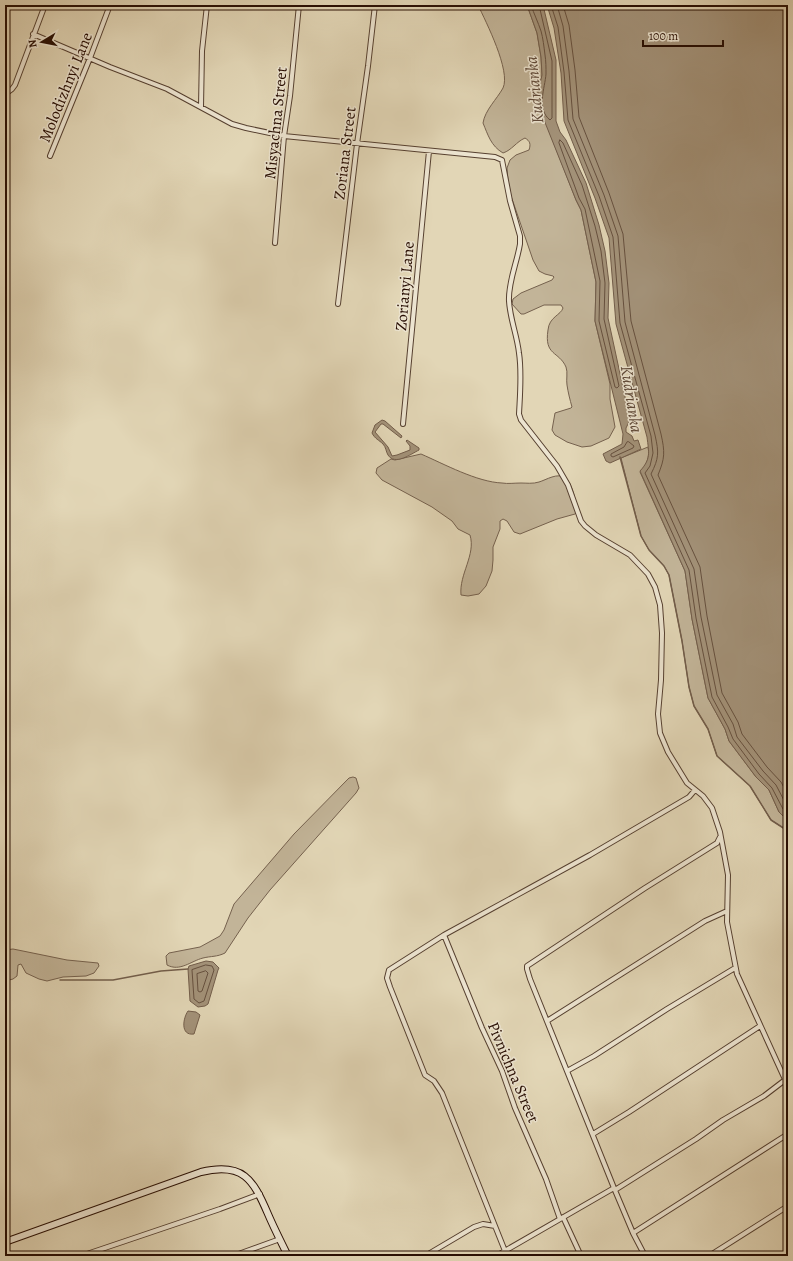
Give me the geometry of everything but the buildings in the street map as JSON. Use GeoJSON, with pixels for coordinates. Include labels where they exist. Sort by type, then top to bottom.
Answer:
{"type":"FeatureCollection","features":[{"type":"Feature","properties":{"kind":"street"},"geometry":{"type":"LineString","coordinates":[[5,94],[15,85],[45,5]]}},
{"type":"Feature","properties":{"kind":"street","name":"Molodizhnyi Lane"},"geometry":{"type":"LineString","coordinates":[[50,156],[110,5]]}},
{"type":"Feature","properties":{"kind":"street"},"geometry":{"type":"LineString","coordinates":[[201,107],[202,51],[207,5]]}},
{"type":"Feature","properties":{"kind":"street","name":"Misyachna Street"},"geometry":{"type":"LineString","coordinates":[[275,243],[284,136],[290,96],[299,5]]}},
{"type":"Feature","properties":{"kind":"street","name":"Zoriana Street"},"geometry":{"type":"LineString","coordinates":[[338,304],[356,144],[368,66],[375,5]]}},
{"type":"Feature","properties":{"kind":"street"},"geometry":{"type":"LineString","coordinates":[[33,34],[167,89],[232,124],[246,128],[284,136],[495,157],[502,160],[510,201],[520,236],[519,252],[509,296],[511,317],[517,340],[520,370],[519,414],[523,424],[557,466],[568,485],[581,521],[596,535],[630,555],[648,574],[655,587],[660,606],[662,633],[661,680],[658,714],[660,733],[663,743],[687,783],[703,796],[712,808],[720,836],[728,875],[726,911],[735,968],[788,1086]]}},
{"type":"Feature","properties":{"kind":"street","name":"Zorianyi Lane"},"geometry":{"type":"LineString","coordinates":[[403,424],[429,150]]}},
{"type":"Feature","properties":{"kind":"street"},"geometry":{"type":"LineString","coordinates":[[505,1251],[442,1093],[434,1082],[425,1075],[387,978],[389,970],[444,935],[590,855],[689,797],[695,790]]}},
{"type":"Feature","properties":{"kind":"street"},"geometry":{"type":"LineString","coordinates":[[645,1256],[633,1233],[614,1189],[547,1021],[527,966],[645,888],[717,844],[720,836]]}},
{"type":"Feature","properties":{"kind":"street"},"geometry":{"type":"LineString","coordinates":[[547,1021],[705,921],[726,911]]}},
{"type":"Feature","properties":{"kind":"street","name":"Pivnichna Street"},"geometry":{"type":"LineString","coordinates":[[444,935],[482,1028],[502,1071],[515,1108],[562,1218],[581,1256]]}},
{"type":"Feature","properties":{"kind":"street"},"geometry":{"type":"LineString","coordinates":[[567,1071],[594,1056],[667,1009],[735,968]]}},
{"type":"Feature","properties":{"kind":"street"},"geometry":{"type":"LineString","coordinates":[[593,1134],[760,1026]]}},
{"type":"Feature","properties":{"kind":"street"},"geometry":{"type":"LineString","coordinates":[[496,1256],[614,1189],[696,1139],[723,1120],[764,1096],[785,1080]]}},
{"type":"Feature","properties":{"kind":"street"},"geometry":{"type":"LineString","coordinates":[[633,1233],[788,1134]]}},
{"type":"Feature","properties":{"kind":"street"},"geometry":{"type":"LineString","coordinates":[[5,1242],[188,1176],[209,1170],[224,1169],[237,1172],[252,1181],[260,1194],[288,1256]]}},
{"type":"Feature","properties":{"kind":"street"},"geometry":{"type":"LineString","coordinates":[[81,1256],[260,1194]]}},
{"type":"Feature","properties":{"kind":"street"},"geometry":{"type":"LineString","coordinates":[[709,1256],[788,1206]]}},
{"type":"Feature","properties":{"kind":"street"},"geometry":{"type":"LineString","coordinates":[[425,1256],[474,1227],[482,1224],[495,1226]]}},
{"type":"Feature","properties":{"kind":"street"},"geometry":{"type":"LineString","coordinates":[[233,1256],[280,1239]]}},
{"type":"Feature","properties":{"kind":"shaded area"},"geometry":{"type":"Polygon","coordinates":[[[478,5],[527,5],[537,33],[542,75],[538,92],[549,131],[581,210],[596,282],[595,321],[610,384],[610,399],[615,427],[609,438],[591,446],[582,447],[567,442],[555,435],[552,430],[555,413],[572,407],[567,385],[566,367],[560,358],[550,349],[547,338],[550,322],[560,313],[563,308],[561,305],[544,305],[521,314],[512,304],[513,299],[521,293],[552,280],[554,277],[539,271],[533,260],[511,196],[508,180],[507,168],[510,160],[516,155],[529,150],[530,143],[525,138],[503,153],[493,144],[483,123],[489,109],[503,88],[505,80],[501,59],[492,34],[478,5]]]}},
{"type":"Feature","properties":{"kind":"shaded area"},"geometry":{"type":"Polygon","coordinates":[[[648,447],[649,454],[640,472],[685,571],[692,619],[708,698],[725,729],[729,741],[756,777],[769,790],[779,812],[788,821],[788,831],[771,820],[750,786],[717,756],[708,729],[694,706],[689,687],[669,575],[664,566],[649,550],[641,536],[621,458],[648,447]]]}},
{"type":"Feature","properties":{"kind":"shaded area"},"geometry":{"type":"Polygon","coordinates":[[[421,454],[471,476],[492,482],[532,483],[556,476],[562,476],[570,484],[575,499],[577,512],[520,534],[514,532],[507,521],[503,519],[500,521],[500,529],[493,547],[492,571],[486,586],[479,594],[468,596],[461,595],[462,580],[471,550],[470,535],[458,529],[452,521],[432,507],[382,480],[376,473],[377,468],[391,459],[395,460],[421,454]]]}},
{"type":"Feature","properties":{"kind":"shaded area"},"geometry":{"type":"Polygon","coordinates":[[[349,778],[356,778],[359,788],[356,793],[270,890],[248,918],[225,953],[199,959],[181,967],[172,967],[167,965],[166,956],[169,953],[200,947],[220,936],[224,930],[234,904],[294,834],[349,778]]]}},
{"type":"Feature","properties":{"kind":"shaded area"},"geometry":{"type":"Polygon","coordinates":[[[13,949],[67,960],[98,963],[99,966],[94,973],[86,976],[63,977],[47,981],[26,973],[21,964],[18,965],[17,976],[13,979],[5,981],[5,950],[13,949]]]}},
{"type":"Feature","properties":{"kind":"water"},"geometry":{"type":"Polygon","coordinates":[[[527,5],[543,5],[556,60],[556,121],[586,183],[599,225],[605,251],[609,283],[608,318],[630,420],[626,428],[626,432],[632,436],[634,441],[638,440],[641,449],[610,463],[606,461],[603,454],[622,444],[623,434],[595,321],[596,282],[581,210],[538,105],[538,92],[542,75],[541,57],[537,33],[527,5]]]}},
{"type":"Feature","properties":{"kind":"water"},"geometry":{"type":"Polygon","coordinates":[[[547,5],[788,5],[788,821],[779,812],[769,790],[756,777],[729,741],[725,729],[708,698],[692,619],[685,571],[640,471],[648,459],[647,437],[616,324],[609,238],[595,198],[564,121],[561,73],[554,28],[547,5]]]}},
{"type":"Feature","properties":{"kind":"water"},"geometry":{"type":"Polygon","coordinates":[[[382,420],[402,436],[401,438],[383,424],[381,424],[375,432],[388,447],[392,456],[410,450],[410,446],[406,441],[407,440],[419,448],[419,450],[403,458],[391,458],[387,454],[384,445],[372,433],[375,425],[382,420]]]}},
{"type":"Feature","properties":{"kind":"water"},"geometry":{"type":"Polygon","coordinates":[[[206,961],[213,962],[219,968],[208,1004],[198,1007],[190,1001],[188,969],[189,966],[206,961]]]}},
{"type":"Feature","properties":{"kind":"water"},"geometry":{"type":"Polygon","coordinates":[[[188,1011],[196,1012],[200,1015],[194,1034],[186,1032],[184,1026],[188,1011]]]}},
{"type":"Feature","properties":{"kind":"waterway","name":"Kudrianka"},"geometry":{"type":"LineString","coordinates":[[620,457],[641,536],[649,550],[664,566],[669,575],[689,687],[694,706],[708,729],[717,756],[750,786],[771,820],[788,831]]}},
{"type":"Feature","properties":{"kind":"waterway","name":"Kudrianka"},"geometry":{"type":"LineString","coordinates":[[788,886],[785,887],[788,901]]}},
{"type":"Feature","properties":{"kind":"waterway"},"geometry":{"type":"LineString","coordinates":[[60,980],[113,980],[161,971],[188,969]]}}]}
